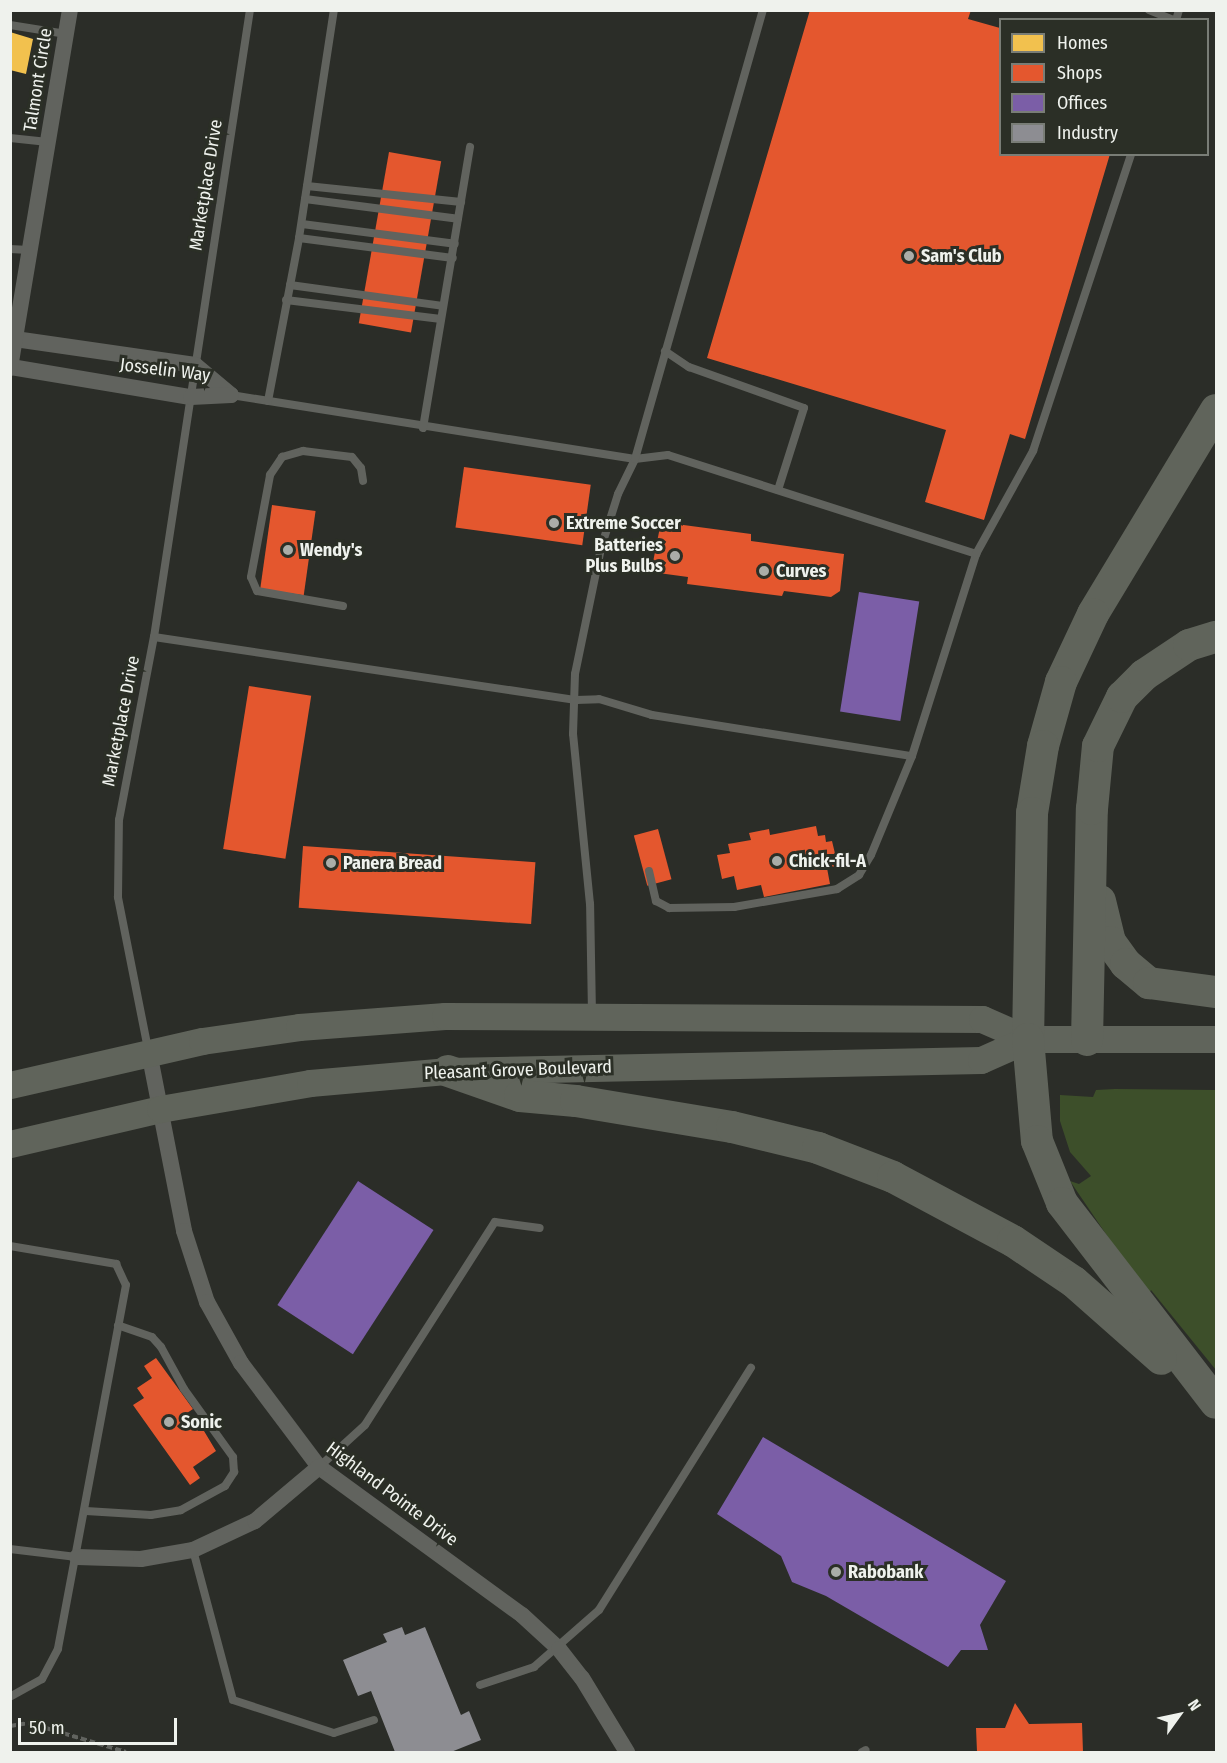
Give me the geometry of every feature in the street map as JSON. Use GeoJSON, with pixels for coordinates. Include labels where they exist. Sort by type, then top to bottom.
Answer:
{"type":"FeatureCollection","features":[{"type":"Feature","properties":{"kind":"highway"},"geometry":{"type":"LineString","coordinates":[[1216,411],[1093,614],[1061,682],[1043,747],[1032,813],[1028,1039],[1037,1141],[1044,1168],[1062,1203],[1216,1403]]}},
{"type":"Feature","properties":{"kind":"highway"},"geometry":{"type":"LineString","coordinates":[[1087,1040],[1094,776],[1098,746],[1109,719],[1122,697],[1164,658],[1216,637]]}},
{"type":"Feature","properties":{"kind":"highway"},"geometry":{"type":"LineString","coordinates":[[1093,862],[1110,942],[1126,964],[1149,983],[1216,992]]}},
{"type":"Feature","properties":{"kind":"highway"},"geometry":{"type":"LineString","coordinates":[[448,1071],[520,1096],[576,1101],[742,1130],[818,1148],[893,1176],[974,1217],[1074,1282],[1129,1328],[1216,1419]]}},
{"type":"Feature","properties":{"kind":"main road","name":"Pleasant Grove Boulevard"},"geometry":{"type":"LineString","coordinates":[[10,1085],[149,1052],[299,1027],[445,1016],[982,1018],[1028,1039],[1216,1039]]}},
{"type":"Feature","properties":{"kind":"main road","name":"Pleasant Grove Boulevard"},"geometry":{"type":"LineString","coordinates":[[10,1144],[160,1109],[310,1083],[448,1071],[981,1060],[1028,1039]]}},
{"type":"Feature","properties":{"kind":"street","name":"Talmont Circle"},"geometry":{"type":"LineString","coordinates":[[11,368],[70,10]]}},
{"type":"Feature","properties":{"kind":"street","name":"Josselin Way"},"geometry":{"type":"LineString","coordinates":[[15,339],[195,365],[231,396]]}},
{"type":"Feature","properties":{"kind":"street","name":"Josselin Way"},"geometry":{"type":"LineString","coordinates":[[11,368],[191,397],[231,396]]}},
{"type":"Feature","properties":{"kind":"street","name":"Highland Pointe Drive"},"geometry":{"type":"LineString","coordinates":[[149,1052],[184,1231],[207,1302],[241,1363],[319,1467],[522,1615],[559,1649],[582,1678],[627,1752]]}},
{"type":"Feature","properties":{"kind":"street"},"geometry":{"type":"LineString","coordinates":[[77,1557],[141,1559],[194,1551],[255,1521],[319,1467]]}},
{"type":"Feature","properties":{"kind":"lane","name":"Marketplace Drive"},"geometry":{"type":"LineString","coordinates":[[149,1052],[118,897],[118,831],[154,637],[250,10]]}},
{"type":"Feature","properties":{"kind":"lane"},"geometry":{"type":"LineString","coordinates":[[268,401],[302,224],[334,10]]}},
{"type":"Feature","properties":{"kind":"lane"},"geometry":{"type":"LineString","coordinates":[[592,1017],[590,903],[573,734],[576,700],[575,674],[601,548],[618,494],[635,459],[763,10]]}},
{"type":"Feature","properties":{"kind":"lane"},"geometry":{"type":"LineString","coordinates":[[1149,10],[1170,18]]}},
{"type":"Feature","properties":{"kind":"lane"},"geometry":{"type":"LineString","coordinates":[[10,25],[66,34]]}},
{"type":"Feature","properties":{"kind":"lane"},"geometry":{"type":"LineString","coordinates":[[10,138],[48,142]]}},
{"type":"Feature","properties":{"kind":"lane"},"geometry":{"type":"LineString","coordinates":[[423,428],[470,147]]}},
{"type":"Feature","properties":{"kind":"lane"},"geometry":{"type":"LineString","coordinates":[[649,871],[657,902],[669,908],[734,907],[837,889],[858,875],[871,855],[912,756],[976,554],[1033,451],[1130,156]]}},
{"type":"Feature","properties":{"kind":"lane"},"geometry":{"type":"LineString","coordinates":[[307,186],[461,202]]}},
{"type":"Feature","properties":{"kind":"lane"},"geometry":{"type":"LineString","coordinates":[[305,199],[458,219]]}},
{"type":"Feature","properties":{"kind":"lane"},"geometry":{"type":"LineString","coordinates":[[302,224],[455,244]]}},
{"type":"Feature","properties":{"kind":"lane"},"geometry":{"type":"LineString","coordinates":[[299,238],[453,258]]}},
{"type":"Feature","properties":{"kind":"lane"},"geometry":{"type":"LineString","coordinates":[[10,249],[29,250]]}},
{"type":"Feature","properties":{"kind":"lane"},"geometry":{"type":"LineString","coordinates":[[290,285],[443,306]]}},
{"type":"Feature","properties":{"kind":"lane"},"geometry":{"type":"LineString","coordinates":[[286,300],[441,319]]}},
{"type":"Feature","properties":{"kind":"lane"},"geometry":{"type":"LineString","coordinates":[[665,351],[689,367],[804,408],[778,490]]}},
{"type":"Feature","properties":{"kind":"lane"},"geometry":{"type":"LineString","coordinates":[[231,396],[423,428],[635,459],[668,455],[976,554]]}},
{"type":"Feature","properties":{"kind":"lane"},"geometry":{"type":"LineString","coordinates":[[343,606],[257,591],[251,578],[270,475],[282,457],[303,451],[352,457],[361,468],[363,482]]}},
{"type":"Feature","properties":{"kind":"lane"},"geometry":{"type":"LineString","coordinates":[[154,637],[576,700],[599,699],[652,716],[912,756]]}},
{"type":"Feature","properties":{"kind":"lane"},"geometry":{"type":"LineString","coordinates":[[319,1467],[365,1425],[495,1222],[540,1228]]}},
{"type":"Feature","properties":{"kind":"lane"},"geometry":{"type":"LineString","coordinates":[[10,1246],[116,1264],[126,1285],[86,1511],[53,1660],[42,1679],[10,1697]]}},
{"type":"Feature","properties":{"kind":"lane"},"geometry":{"type":"LineString","coordinates":[[86,1511],[151,1515],[181,1510],[225,1486],[234,1472],[233,1457],[184,1389],[161,1347],[152,1337],[118,1325]]}},
{"type":"Feature","properties":{"kind":"lane"},"geometry":{"type":"LineString","coordinates":[[480,1685],[534,1667],[559,1649],[599,1610],[751,1368]]}},
{"type":"Feature","properties":{"kind":"lane"},"geometry":{"type":"LineString","coordinates":[[10,1549],[77,1557]]}},
{"type":"Feature","properties":{"kind":"lane"},"geometry":{"type":"LineString","coordinates":[[194,1551],[233,1700],[334,1733],[374,1720]]}},
{"type":"Feature","properties":{"kind":"path"},"geometry":{"type":"LineString","coordinates":[[10,1726],[29,1723],[126,1752]]}},
{"type":"Feature","properties":{"kind":"green space"},"geometry":{"type":"Polygon","coordinates":[[[1096,1090],[1216,1090],[1216,1370],[1151,1290],[1148,1296],[1070,1181],[1079,1184],[1091,1176],[1070,1152],[1060,1121],[1060,1095],[1093,1097],[1096,1090]]]}},
{"type":"Feature","properties":{"kind":"building: Homes"},"geometry":{"type":"Polygon","coordinates":[[[10,32],[33,39],[26,74],[10,70],[10,32]]]}},
{"type":"Feature","properties":{"kind":"building: Shops","name":"Sam's Club"},"geometry":{"type":"Polygon","coordinates":[[[810,10],[971,10],[968,19],[999,28],[999,156],[1109,156],[1025,439],[1010,434],[984,520],[925,502],[946,430],[707,358],[810,10]]]}},
{"type":"Feature","properties":{"kind":"building: Shops"},"geometry":{"type":"Polygon","coordinates":[[[389,152],[441,161],[411,333],[359,323],[389,152]]]}},
{"type":"Feature","properties":{"kind":"building: Shops"},"geometry":{"type":"Polygon","coordinates":[[[464,467],[591,485],[582,545],[456,527],[464,467]]]}},
{"type":"Feature","properties":{"kind":"building: Shops","name":"Wendy's"},"geometry":{"type":"Polygon","coordinates":[[[272,505],[316,511],[304,595],[260,589],[272,505]]]}},
{"type":"Feature","properties":{"kind":"building: Shops"},"geometry":{"type":"Polygon","coordinates":[[[661,522],[751,534],[751,541],[844,554],[840,591],[831,597],[784,591],[782,596],[687,584],[688,577],[651,572],[661,522]]]}},
{"type":"Feature","properties":{"kind":"building: Shops"},"geometry":{"type":"Polygon","coordinates":[[[249,686],[311,696],[285,859],[223,849],[249,686]]]}},
{"type":"Feature","properties":{"kind":"building: Shops","name":"Chick-fil-A"},"geometry":{"type":"Polygon","coordinates":[[[816,826],[818,836],[825,835],[826,842],[832,841],[838,866],[827,868],[830,884],[764,897],[761,885],[737,890],[734,876],[722,879],[717,855],[730,853],[728,844],[751,840],[749,833],[769,829],[770,835],[816,826]]]}},
{"type":"Feature","properties":{"kind":"building: Shops"},"geometry":{"type":"Polygon","coordinates":[[[658,829],[671,879],[647,886],[634,835],[658,829]]]}},
{"type":"Feature","properties":{"kind":"building: Shops"},"geometry":{"type":"Polygon","coordinates":[[[303,846],[535,862],[531,924],[299,908],[303,846]]]}},
{"type":"Feature","properties":{"kind":"building: Shops","name":"Sonic"},"geometry":{"type":"Polygon","coordinates":[[[156,1358],[193,1409],[187,1413],[194,1423],[198,1421],[216,1451],[193,1467],[200,1478],[190,1485],[133,1405],[144,1398],[137,1388],[152,1378],[144,1366],[156,1358]]]}},
{"type":"Feature","properties":{"kind":"building: Shops"},"geometry":{"type":"Polygon","coordinates":[[[1015,1703],[1029,1724],[1082,1723],[1083,1752],[977,1752],[976,1728],[1005,1728],[1015,1703]]]}},
{"type":"Feature","properties":{"kind":"building: Offices"},"geometry":{"type":"Polygon","coordinates":[[[859,592],[919,602],[900,721],[840,712],[859,592]]]}},
{"type":"Feature","properties":{"kind":"building: Offices"},"geometry":{"type":"Polygon","coordinates":[[[358,1181],[433,1230],[353,1354],[277,1305],[358,1181]]]}},
{"type":"Feature","properties":{"kind":"building: Offices"},"geometry":{"type":"Polygon","coordinates":[[[763,1437],[1006,1581],[980,1625],[988,1650],[961,1650],[948,1667],[826,1596],[792,1582],[781,1556],[717,1514],[763,1437]]]}},
{"type":"Feature","properties":{"kind":"building: Industry"},"geometry":{"type":"Polygon","coordinates":[[[402,1627],[405,1635],[425,1627],[461,1715],[469,1711],[481,1740],[451,1752],[395,1752],[371,1691],[358,1696],[343,1660],[387,1642],[383,1634],[402,1627]]]}},
{"type":"Feature","properties":{"kind":"place","name":"Sam's Club"},"geometry":{"type":"Point","coordinates":[909,256]}},
{"type":"Feature","properties":{"kind":"place","name":"Extreme Soccer"},"geometry":{"type":"Point","coordinates":[554,523]}},
{"type":"Feature","properties":{"kind":"place","name":"Wendy's"},"geometry":{"type":"Point","coordinates":[288,550]}},
{"type":"Feature","properties":{"kind":"place","name":"Batteries Plus Bulbs"},"geometry":{"type":"Point","coordinates":[675,556]}},
{"type":"Feature","properties":{"kind":"place","name":"Curves"},"geometry":{"type":"Point","coordinates":[764,571]}},
{"type":"Feature","properties":{"kind":"place","name":"Chick-fil-A"},"geometry":{"type":"Point","coordinates":[777,861]}},
{"type":"Feature","properties":{"kind":"place","name":"Panera Bread"},"geometry":{"type":"Point","coordinates":[331,863]}},
{"type":"Feature","properties":{"kind":"place","name":"Sonic"},"geometry":{"type":"Point","coordinates":[169,1422]}},
{"type":"Feature","properties":{"kind":"place","name":"Rabobank"},"geometry":{"type":"Point","coordinates":[836,1572]}}]}
